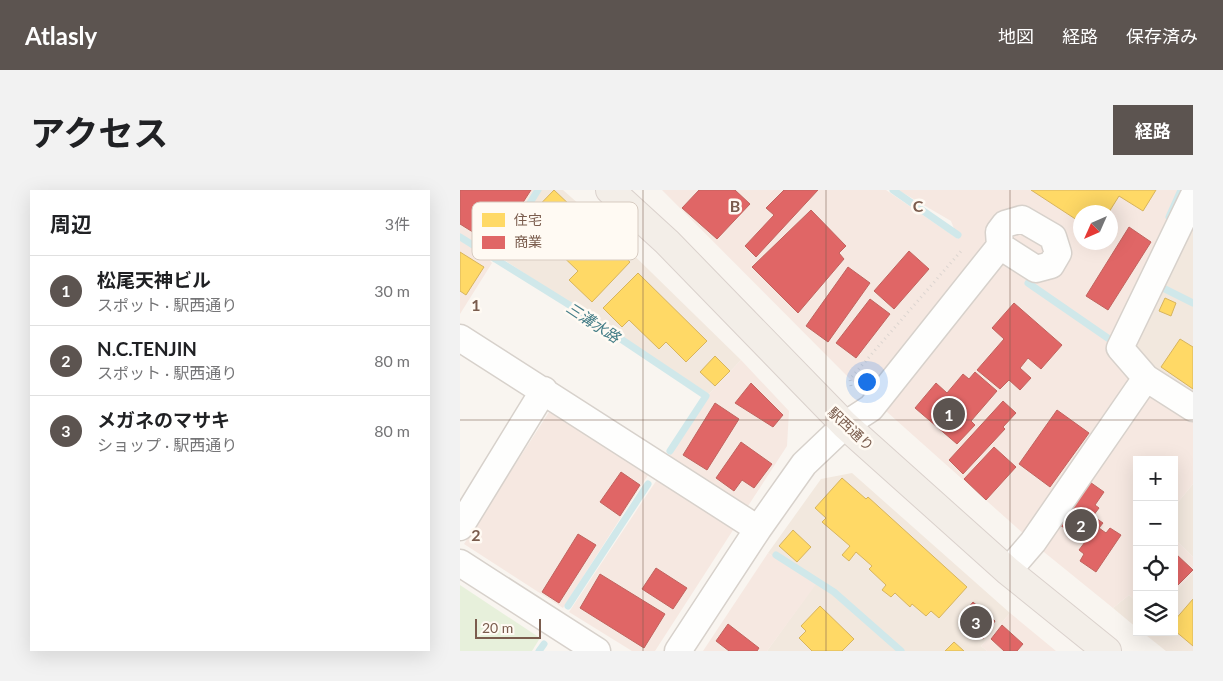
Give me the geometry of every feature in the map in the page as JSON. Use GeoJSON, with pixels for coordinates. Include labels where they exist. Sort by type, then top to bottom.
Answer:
{"type":"FeatureCollection","features":[{"type":"Feature","properties":{"kind":"main road","name":"駅西通り"},"geometry":{"type":"LineString","coordinates":[[610,190],[623,202]]}},
{"type":"Feature","properties":{"kind":"main road","name":"駅西通り"},"geometry":{"type":"LineString","coordinates":[[638,216],[667,242],[845,424],[1008,571],[1107,651]]}},
{"type":"Feature","properties":{"kind":"street"},"geometry":{"type":"LineString","coordinates":[[1193,197],[1120,348],[1146,378],[1193,408]]}},
{"type":"Feature","properties":{"kind":"street"},"geometry":{"type":"LineString","coordinates":[[678,651],[758,528],[804,464],[845,424],[871,408],[1000,246]]}},
{"type":"Feature","properties":{"kind":"street"},"geometry":{"type":"LineString","coordinates":[[460,338],[758,528]]}},
{"type":"Feature","properties":{"kind":"street"},"geometry":{"type":"LineString","coordinates":[[1008,571],[1033,542],[1146,378]]}},
{"type":"Feature","properties":{"kind":"street"},"geometry":{"type":"LineString","coordinates":[[460,527],[544,390]]}},
{"type":"Feature","properties":{"kind":"street"},"geometry":{"type":"LineString","coordinates":[[460,563],[597,651]]}},
{"type":"Feature","properties":{"kind":"path"},"geometry":{"type":"LineString","coordinates":[[851,386],[850,379],[962,250]]}},
{"type":"Feature","properties":{"kind":"shaded area"},"geometry":{"type":"Polygon","coordinates":[[[460,190],[535,190],[527,202],[472,202],[472,260],[491,260],[492,263],[460,314],[460,190]]]}},
{"type":"Feature","properties":{"kind":"shaded area"},"geometry":{"type":"Polygon","coordinates":[[[541,190],[563,190],[577,202],[533,202],[541,190]]]}},
{"type":"Feature","properties":{"kind":"shaded area"},"geometry":{"type":"Polygon","coordinates":[[[662,190],[886,190],[958,239],[951,221],[898,190],[1181,190],[1108,342],[1135,378],[1025,535],[850,379],[662,190]]]}},
{"type":"Feature","properties":{"kind":"shaded area"},"geometry":{"type":"Polygon","coordinates":[[[1193,213],[1193,399],[1149,370],[1131,344],[1193,213]]]}},
{"type":"Feature","properties":{"kind":"shaded area"},"geometry":{"type":"Polygon","coordinates":[[[638,259],[741,360],[709,394],[504,260],[638,259]]]}},
{"type":"Feature","properties":{"kind":"shaded area"},"geometry":{"type":"Polygon","coordinates":[[[741,360],[789,411],[787,446],[748,506],[669,456],[709,394],[741,360]]]}},
{"type":"Feature","properties":{"kind":"shaded area"},"geometry":{"type":"Polygon","coordinates":[[[1146,389],[1193,420],[1193,484],[1178,502],[1178,456],[1133,456],[1133,598],[1129,595],[1113,608],[1039,548],[1146,389]]]}},
{"type":"Feature","properties":{"kind":"shaded area"},"geometry":{"type":"Polygon","coordinates":[[[551,409],[650,472],[563,608],[464,544],[551,409]]]}},
{"type":"Feature","properties":{"kind":"shaded area"},"geometry":{"type":"Polygon","coordinates":[[[852,473],[1010,613],[981,646],[987,651],[767,651],[816,583],[768,553],[821,479],[852,473]]]}},
{"type":"Feature","properties":{"kind":"shaded area"},"geometry":{"type":"Polygon","coordinates":[[[658,478],[735,527],[655,651],[632,651],[569,612],[658,478]]]}},
{"type":"Feature","properties":{"kind":"shaded area"},"geometry":{"type":"Polygon","coordinates":[[[1193,484],[1193,557],[1178,542],[1178,502],[1193,484]]]}},
{"type":"Feature","properties":{"kind":"shaded area"},"geometry":{"type":"Polygon","coordinates":[[[1178,542],[1193,557],[1193,573],[1178,589],[1178,542]]]}},
{"type":"Feature","properties":{"kind":"shaded area"},"geometry":{"type":"Polygon","coordinates":[[[768,553],[817,583],[767,651],[703,651],[768,553]]]}},
{"type":"Feature","properties":{"kind":"shaded area"},"geometry":{"type":"Polygon","coordinates":[[[1193,573],[1193,651],[1166,651],[1147,636],[1178,636],[1178,589],[1193,573]]]}},
{"type":"Feature","properties":{"kind":"shaded area"},"geometry":{"type":"Polygon","coordinates":[[[1129,595],[1133,598],[1133,625],[1113,608],[1129,595]]]}},
{"type":"Feature","properties":{"kind":"shaded area"},"geometry":{"type":"Polygon","coordinates":[[[1010,613],[1056,651],[987,651],[981,646],[1010,613]]]}},
{"type":"Feature","properties":{"kind":"green space"},"geometry":{"type":"Polygon","coordinates":[[[460,585],[540,638],[532,651],[460,651],[460,585]]]}},
{"type":"Feature","properties":{"kind":"building: 住宅"},"geometry":{"type":"Polygon","coordinates":[[[554,190],[567,202],[542,202],[554,190]]]}},
{"type":"Feature","properties":{"kind":"building: 住宅"},"geometry":{"type":"Polygon","coordinates":[[[1031,190],[1156,190],[1143,211],[1119,196],[1113,205],[1073,205],[1073,217],[1031,190]]]}},
{"type":"Feature","properties":{"kind":"building: 住宅"},"geometry":{"type":"Polygon","coordinates":[[[460,252],[484,267],[466,295],[460,291],[460,252]]]}},
{"type":"Feature","properties":{"kind":"building: 住宅"},"geometry":{"type":"Polygon","coordinates":[[[567,260],[628,260],[630,262],[592,302],[569,280],[578,271],[567,260]]]}},
{"type":"Feature","properties":{"kind":"building: 住宅"},"geometry":{"type":"Polygon","coordinates":[[[638,273],[707,341],[686,362],[666,342],[659,349],[629,320],[622,327],[603,308],[638,273]]]}},
{"type":"Feature","properties":{"kind":"building: 住宅"},"geometry":{"type":"Polygon","coordinates":[[[1165,298],[1176,303],[1171,316],[1159,311],[1165,298]]]}},
{"type":"Feature","properties":{"kind":"building: 住宅"},"geometry":{"type":"Polygon","coordinates":[[[1180,339],[1193,347],[1193,389],[1161,367],[1180,339]]]}},
{"type":"Feature","properties":{"kind":"building: 住宅"},"geometry":{"type":"Polygon","coordinates":[[[715,356],[730,371],[715,386],[700,372],[715,356]]]}},
{"type":"Feature","properties":{"kind":"building: 住宅"},"geometry":{"type":"Polygon","coordinates":[[[842,478],[866,499],[868,497],[967,587],[939,618],[931,611],[926,616],[912,604],[910,607],[895,593],[891,597],[882,590],[886,585],[869,569],[872,566],[856,552],[849,561],[842,555],[850,546],[822,522],[826,518],[815,508],[842,478]]]}},
{"type":"Feature","properties":{"kind":"building: 住宅"},"geometry":{"type":"Polygon","coordinates":[[[793,530],[811,547],[797,562],[779,546],[793,530]]]}},
{"type":"Feature","properties":{"kind":"building: 住宅"},"geometry":{"type":"Polygon","coordinates":[[[1193,599],[1193,646],[1178,633],[1178,616],[1193,599]]]}},
{"type":"Feature","properties":{"kind":"building: 住宅"},"geometry":{"type":"Polygon","coordinates":[[[820,606],[854,639],[842,651],[812,651],[799,638],[806,631],[801,626],[820,606]]]}},
{"type":"Feature","properties":{"kind":"building: 住宅"},"geometry":{"type":"Polygon","coordinates":[[[954,642],[964,651],[945,651],[954,642]]]}},
{"type":"Feature","properties":{"kind":"building: 商業"},"geometry":{"type":"Polygon","coordinates":[[[460,190],[531,190],[523,202],[472,202],[472,232],[460,224],[460,190]]]}},
{"type":"Feature","properties":{"kind":"building: 商業"},"geometry":{"type":"Polygon","coordinates":[[[699,190],[735,190],[750,204],[717,239],[682,208],[699,190]]]}},
{"type":"Feature","properties":{"kind":"building: 商業"},"geometry":{"type":"Polygon","coordinates":[[[784,190],[818,190],[756,257],[745,246],[774,215],[766,208],[784,190]]]}},
{"type":"Feature","properties":{"kind":"building: 商業"},"geometry":{"type":"Polygon","coordinates":[[[811,210],[846,246],[839,253],[844,259],[798,313],[752,267],[811,210]]]}},
{"type":"Feature","properties":{"kind":"building: 商業"},"geometry":{"type":"Polygon","coordinates":[[[1129,227],[1151,242],[1108,310],[1086,296],[1115,250],[1118,250],[1118,245],[1129,227]]]}},
{"type":"Feature","properties":{"kind":"building: 商業"},"geometry":{"type":"Polygon","coordinates":[[[909,251],[929,269],[894,309],[874,291],[909,251]]]}},
{"type":"Feature","properties":{"kind":"building: 商業"},"geometry":{"type":"Polygon","coordinates":[[[848,267],[870,283],[828,342],[806,326],[848,267]]]}},
{"type":"Feature","properties":{"kind":"building: 商業"},"geometry":{"type":"Polygon","coordinates":[[[870,299],[890,314],[856,358],[836,343],[870,299]]]}},
{"type":"Feature","properties":{"kind":"building: 商業"},"geometry":{"type":"Polygon","coordinates":[[[1014,303],[1062,345],[1041,369],[1028,358],[1020,368],[1031,378],[1020,390],[1009,380],[1000,389],[977,370],[1004,339],[992,328],[1014,303]]]}},
{"type":"Feature","properties":{"kind":"building: 商業"},"geometry":{"type":"Polygon","coordinates":[[[975,372],[997,391],[971,421],[975,425],[957,444],[915,408],[936,383],[947,393],[963,374],[969,379],[975,372]]]}},
{"type":"Feature","properties":{"kind":"building: 商業"},"geometry":{"type":"Polygon","coordinates":[[[751,383],[783,415],[773,427],[735,403],[751,383]]]}},
{"type":"Feature","properties":{"kind":"building: 商業"},"geometry":{"type":"Polygon","coordinates":[[[1003,401],[1016,413],[1003,427],[1005,429],[963,474],[949,460],[1003,401]]]}},
{"type":"Feature","properties":{"kind":"building: 商業"},"geometry":{"type":"Polygon","coordinates":[[[715,403],[739,419],[707,470],[683,455],[715,403]]]}},
{"type":"Feature","properties":{"kind":"building: 商業"},"geometry":{"type":"Polygon","coordinates":[[[1057,410],[1089,433],[1050,487],[1019,464],[1057,410]]]}},
{"type":"Feature","properties":{"kind":"building: 商業"},"geometry":{"type":"Polygon","coordinates":[[[741,442],[772,464],[754,488],[742,480],[734,491],[716,478],[741,442]]]}},
{"type":"Feature","properties":{"kind":"building: 商業"},"geometry":{"type":"Polygon","coordinates":[[[994,447],[1016,467],[986,500],[964,479],[994,447]]]}},
{"type":"Feature","properties":{"kind":"building: 商業"},"geometry":{"type":"Polygon","coordinates":[[[621,472],[640,485],[620,516],[600,502],[621,472]]]}},
{"type":"Feature","properties":{"kind":"building: 商業"},"geometry":{"type":"Polygon","coordinates":[[[1087,480],[1104,492],[1095,505],[1099,508],[1093,516],[1103,523],[1099,528],[1106,533],[1110,528],[1121,535],[1096,572],[1080,561],[1084,554],[1079,550],[1085,542],[1057,523],[1087,480]]]}},
{"type":"Feature","properties":{"kind":"building: 商業"},"geometry":{"type":"Polygon","coordinates":[[[578,534],[596,545],[559,603],[542,592],[578,534]]]}},
{"type":"Feature","properties":{"kind":"building: 商業"},"geometry":{"type":"Polygon","coordinates":[[[1178,556],[1193,570],[1178,585],[1178,556]]]}},
{"type":"Feature","properties":{"kind":"building: 商業"},"geometry":{"type":"Polygon","coordinates":[[[656,568],[687,588],[673,609],[642,589],[656,568]]]}},
{"type":"Feature","properties":{"kind":"building: 商業"},"geometry":{"type":"Polygon","coordinates":[[[600,574],[665,614],[644,648],[580,608],[600,574]]]}},
{"type":"Feature","properties":{"kind":"building: 商業"},"geometry":{"type":"Polygon","coordinates":[[[973,602],[995,621],[983,639],[959,619],[973,602]]]}},
{"type":"Feature","properties":{"kind":"building: 商業"},"geometry":{"type":"Polygon","coordinates":[[[728,624],[759,648],[757,651],[729,651],[716,641],[728,624]]]}},
{"type":"Feature","properties":{"kind":"building: 商業"},"geometry":{"type":"Polygon","coordinates":[[[1002,625],[1023,644],[1017,651],[1004,651],[991,639],[1002,625]]]}},
{"type":"Feature","properties":{"kind":"waterway","name":"三溝水路"},"geometry":{"type":"LineString","coordinates":[[531,202],[538,190]]}},
{"type":"Feature","properties":{"kind":"waterway"},"geometry":{"type":"LineString","coordinates":[[893,190],[958,235]]}},
{"type":"Feature","properties":{"kind":"waterway"},"geometry":{"type":"LineString","coordinates":[[1169,217],[1181,190]]}},
{"type":"Feature","properties":{"kind":"waterway","name":"三溝水路"},"geometry":{"type":"LineString","coordinates":[[460,237],[472,244]]}},
{"type":"Feature","properties":{"kind":"waterway","name":"三溝水路"},"geometry":{"type":"LineString","coordinates":[[497,260],[579,311],[706,396],[670,451]]}},
{"type":"Feature","properties":{"kind":"waterway"},"geometry":{"type":"LineString","coordinates":[[1028,283],[1112,341],[1114,336]]}},
{"type":"Feature","properties":{"kind":"waterway"},"geometry":{"type":"LineString","coordinates":[[1155,284],[1193,303]]}},
{"type":"Feature","properties":{"kind":"waterway","name":"三溝水路"},"geometry":{"type":"LineString","coordinates":[[568,606],[648,484]]}},
{"type":"Feature","properties":{"kind":"waterway"},"geometry":{"type":"LineString","coordinates":[[776,555],[834,592],[901,651]]}},
{"type":"Feature","properties":{"kind":"waterway","name":"三溝水路"},"geometry":{"type":"LineString","coordinates":[[539,651],[544,644]]}},
{"type":"Feature","properties":{"kind":"place","name":"松尾天神ビル"},"geometry":{"type":"Point","coordinates":[949,414]}},
{"type":"Feature","properties":{"kind":"place","name":"N.C.TENJIN"},"geometry":{"type":"Point","coordinates":[1081,525]}},
{"type":"Feature","properties":{"kind":"place","name":"メガネのマサキ"},"geometry":{"type":"Point","coordinates":[976,622]}}]}
